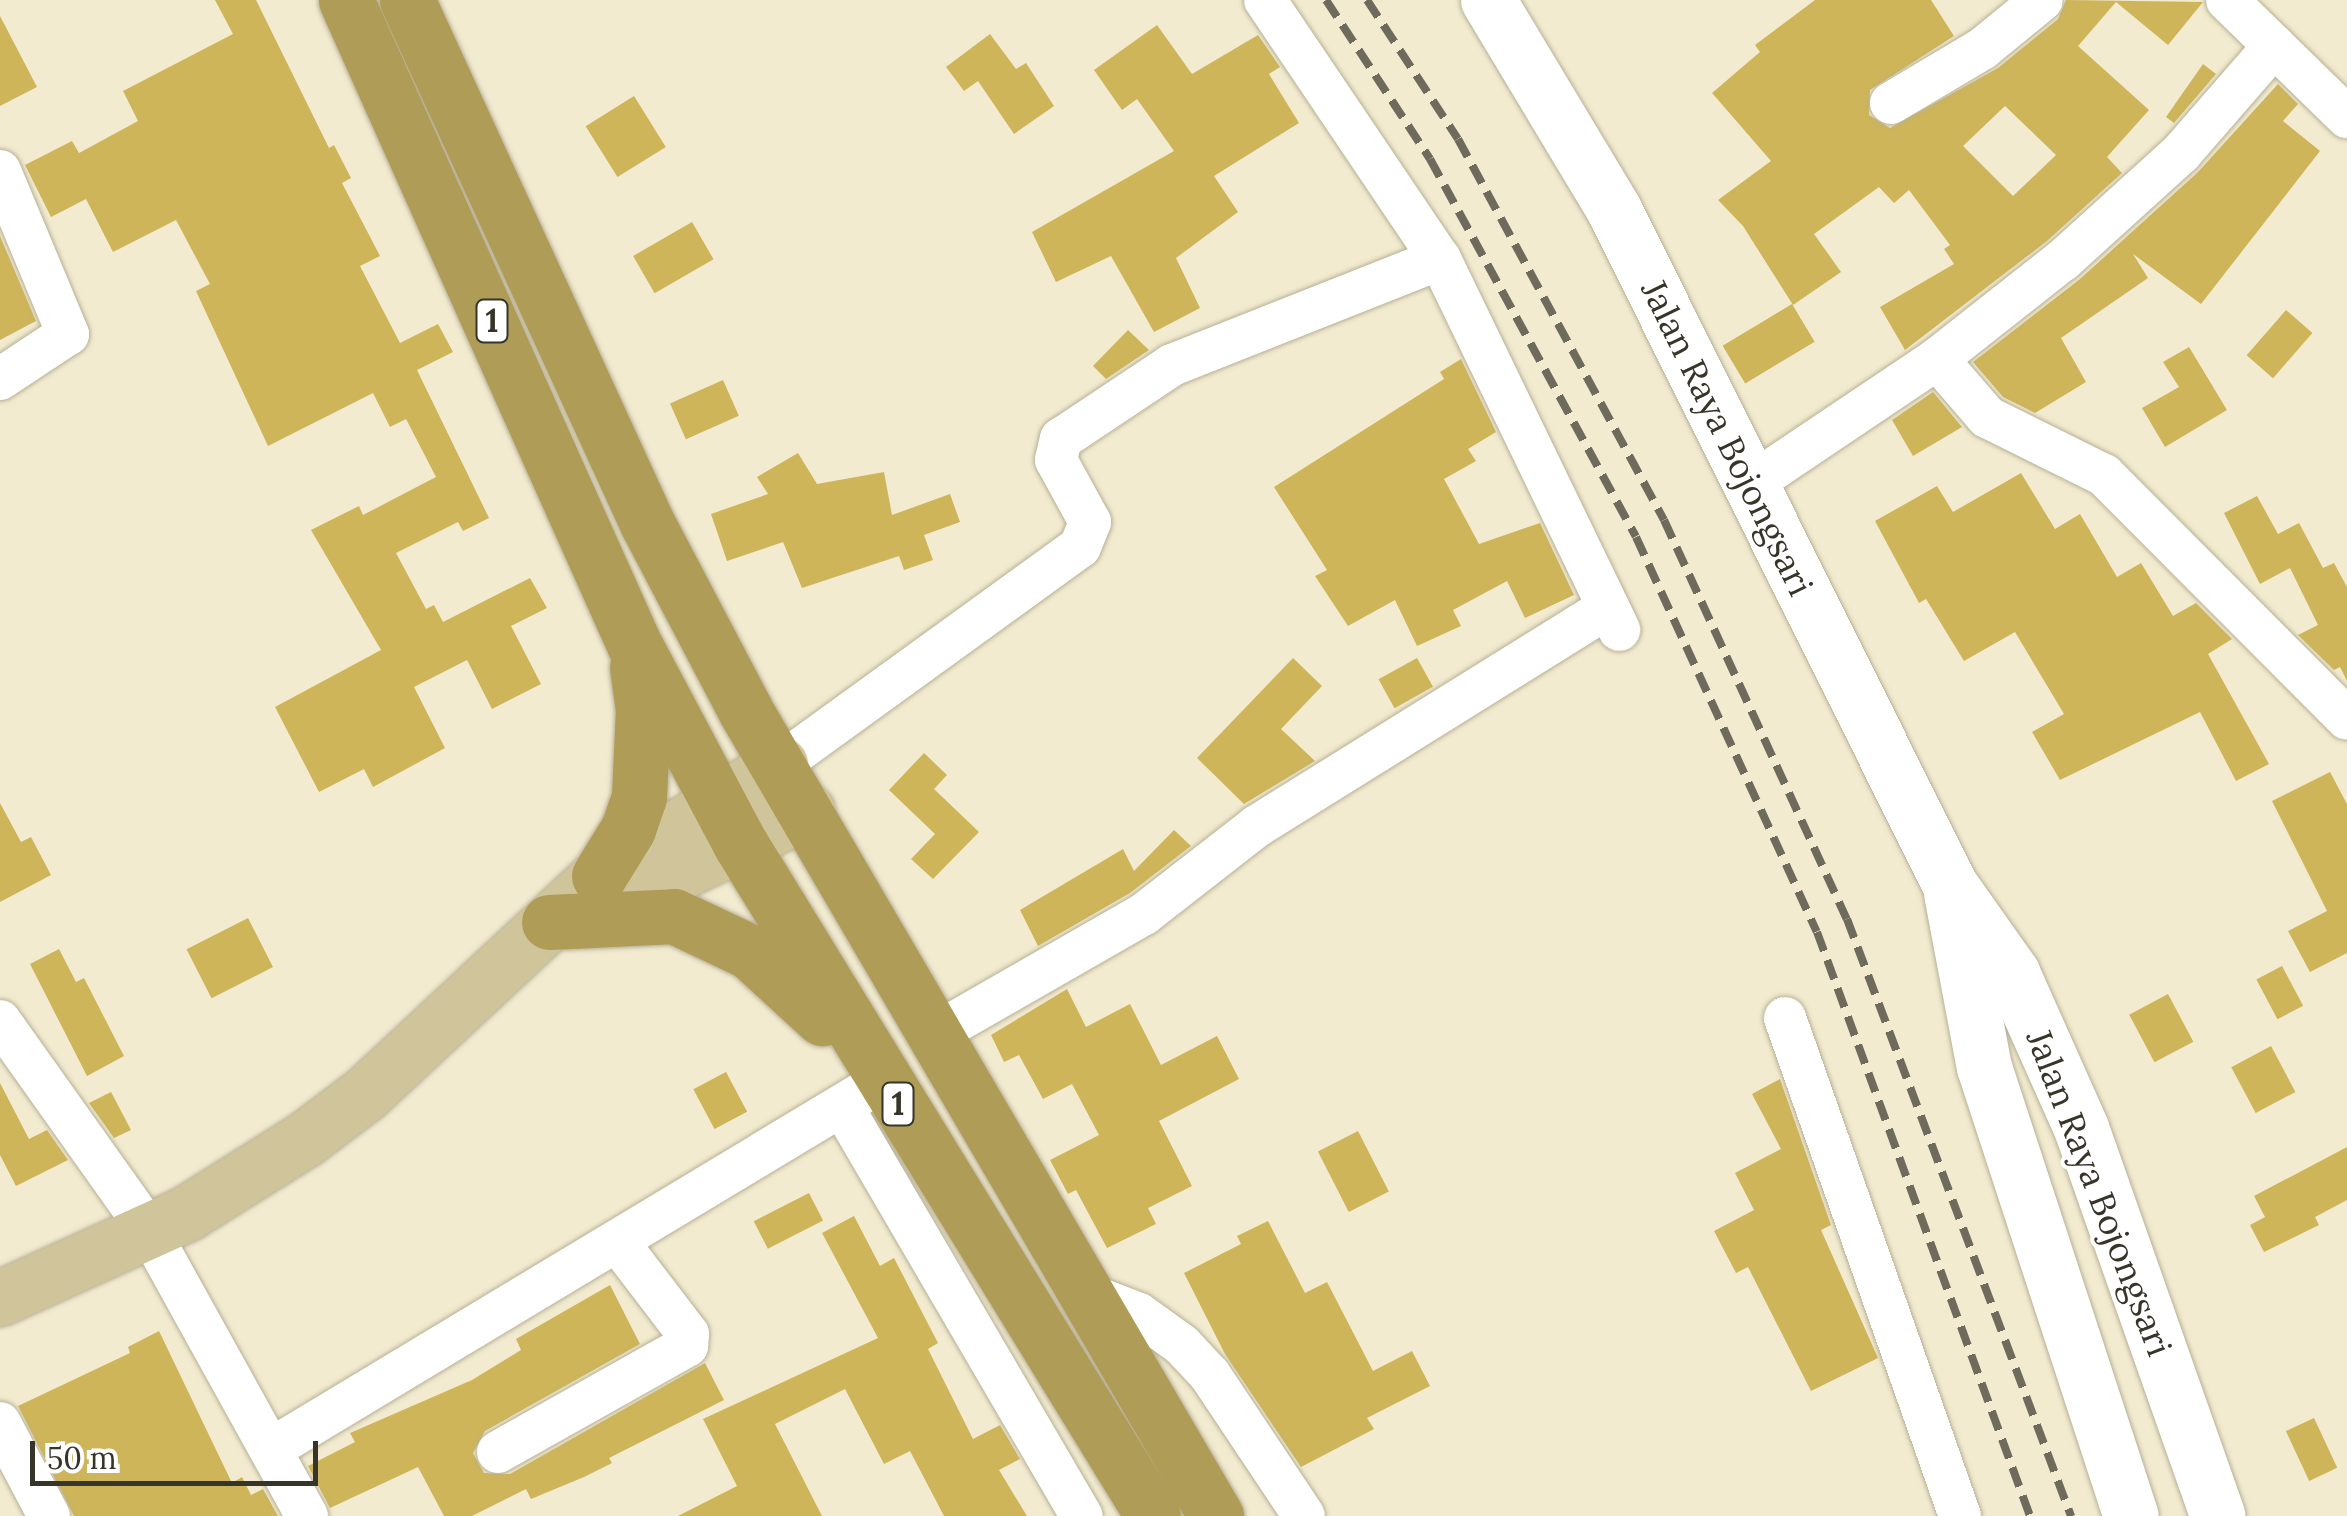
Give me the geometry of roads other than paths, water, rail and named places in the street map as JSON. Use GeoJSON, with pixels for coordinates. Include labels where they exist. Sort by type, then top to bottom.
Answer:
{"type":"FeatureCollection","features":[{"type":"Feature","properties":{"kind":"highway","name":"1"},"geometry":{"type":"LineString","coordinates":[[346,0],[634,644],[730,824],[863,1093],[1153,1516]]}},
{"type":"Feature","properties":{"kind":"highway","name":"1"},"geometry":{"type":"LineString","coordinates":[[407,0],[647,524],[931,1036],[1216,1516]]}},
{"type":"Feature","properties":{"kind":"highway"},"geometry":{"type":"LineString","coordinates":[[600,876],[639,797],[643,710],[634,644]]}},
{"type":"Feature","properties":{"kind":"highway"},"geometry":{"type":"LineString","coordinates":[[548,922],[674,916],[714,933],[786,980],[863,1093]]}},
{"type":"Feature","properties":{"kind":"main road"},"geometry":{"type":"LineString","coordinates":[[548,922],[644,893],[730,824],[780,764]]}},
{"type":"Feature","properties":{"kind":"main road"},"geometry":{"type":"LineString","coordinates":[[0,1298],[149,1231],[256,1171],[366,1093],[600,876],[730,824],[808,811]]}},
{"type":"Feature","properties":{"kind":"street"},"geometry":{"type":"LineString","coordinates":[[931,1036],[1144,914],[1257,826],[1612,620],[1440,259],[1265,0]]}},
{"type":"Feature","properties":{"kind":"street","name":"Jalan Raya Bojongsari"},"geometry":{"type":"LineString","coordinates":[[1488,0],[1614,210],[1950,885],[2012,973],[2058,1075],[2218,1516]]}},
{"type":"Feature","properties":{"kind":"street"},"geometry":{"type":"LineString","coordinates":[[1891,104],[1982,49],[2042,0]]}},
{"type":"Feature","properties":{"kind":"street"},"geometry":{"type":"LineString","coordinates":[[2227,0],[2347,117]]}},
{"type":"Feature","properties":{"kind":"street"},"geometry":{"type":"LineString","coordinates":[[1751,484],[1936,359],[2063,260],[2181,153],[2274,46]]}},
{"type":"Feature","properties":{"kind":"street"},"geometry":{"type":"LineString","coordinates":[[0,172],[68,334],[0,379]]}},
{"type":"Feature","properties":{"kind":"street"},"geometry":{"type":"LineString","coordinates":[[780,764],[1080,546],[1090,522],[1056,460],[1062,439],[1172,365],[1440,259]]}},
{"type":"Feature","properties":{"kind":"street"},"geometry":{"type":"LineString","coordinates":[[1936,359],[1988,416],[2104,475],[2347,719]]}},
{"type":"Feature","properties":{"kind":"street","name":"Jalan Raya Bojongsari"},"geometry":{"type":"LineString","coordinates":[[1950,885],[1984,1068],[2124,1495]]}},
{"type":"Feature","properties":{"kind":"street"},"geometry":{"type":"LineString","coordinates":[[1785,1018],[1960,1516]]}},
{"type":"Feature","properties":{"kind":"street"},"geometry":{"type":"LineString","coordinates":[[0,1021],[149,1231],[306,1516]]}},
{"type":"Feature","properties":{"kind":"street"},"geometry":{"type":"LineString","coordinates":[[271,1450],[863,1093],[1082,1516]]}},
{"type":"Feature","properties":{"kind":"street"},"geometry":{"type":"LineString","coordinates":[[498,1452],[688,1346],[688,1334],[617,1240]]}},
{"type":"Feature","properties":{"kind":"street"},"geometry":{"type":"LineString","coordinates":[[1080,1291],[1139,1314],[1182,1345],[1210,1374],[1304,1516]]}},
{"type":"Feature","properties":{"kind":"street"},"geometry":{"type":"LineString","coordinates":[[0,1423],[49,1516]]}},
{"type":"Feature","properties":{"kind":"street"},"geometry":{"type":"LineString","coordinates":[[2124,1495],[2192,1444]]}},
{"type":"Feature","properties":{"kind":"railway"},"geometry":{"type":"LineString","coordinates":[[1326,0],[1430,159],[1636,537],[1817,932],[2030,1516]]}},
{"type":"Feature","properties":{"kind":"railway"},"geometry":{"type":"LineString","coordinates":[[1367,0],[1458,139],[1664,520],[1847,919],[2071,1516]]}}]}
